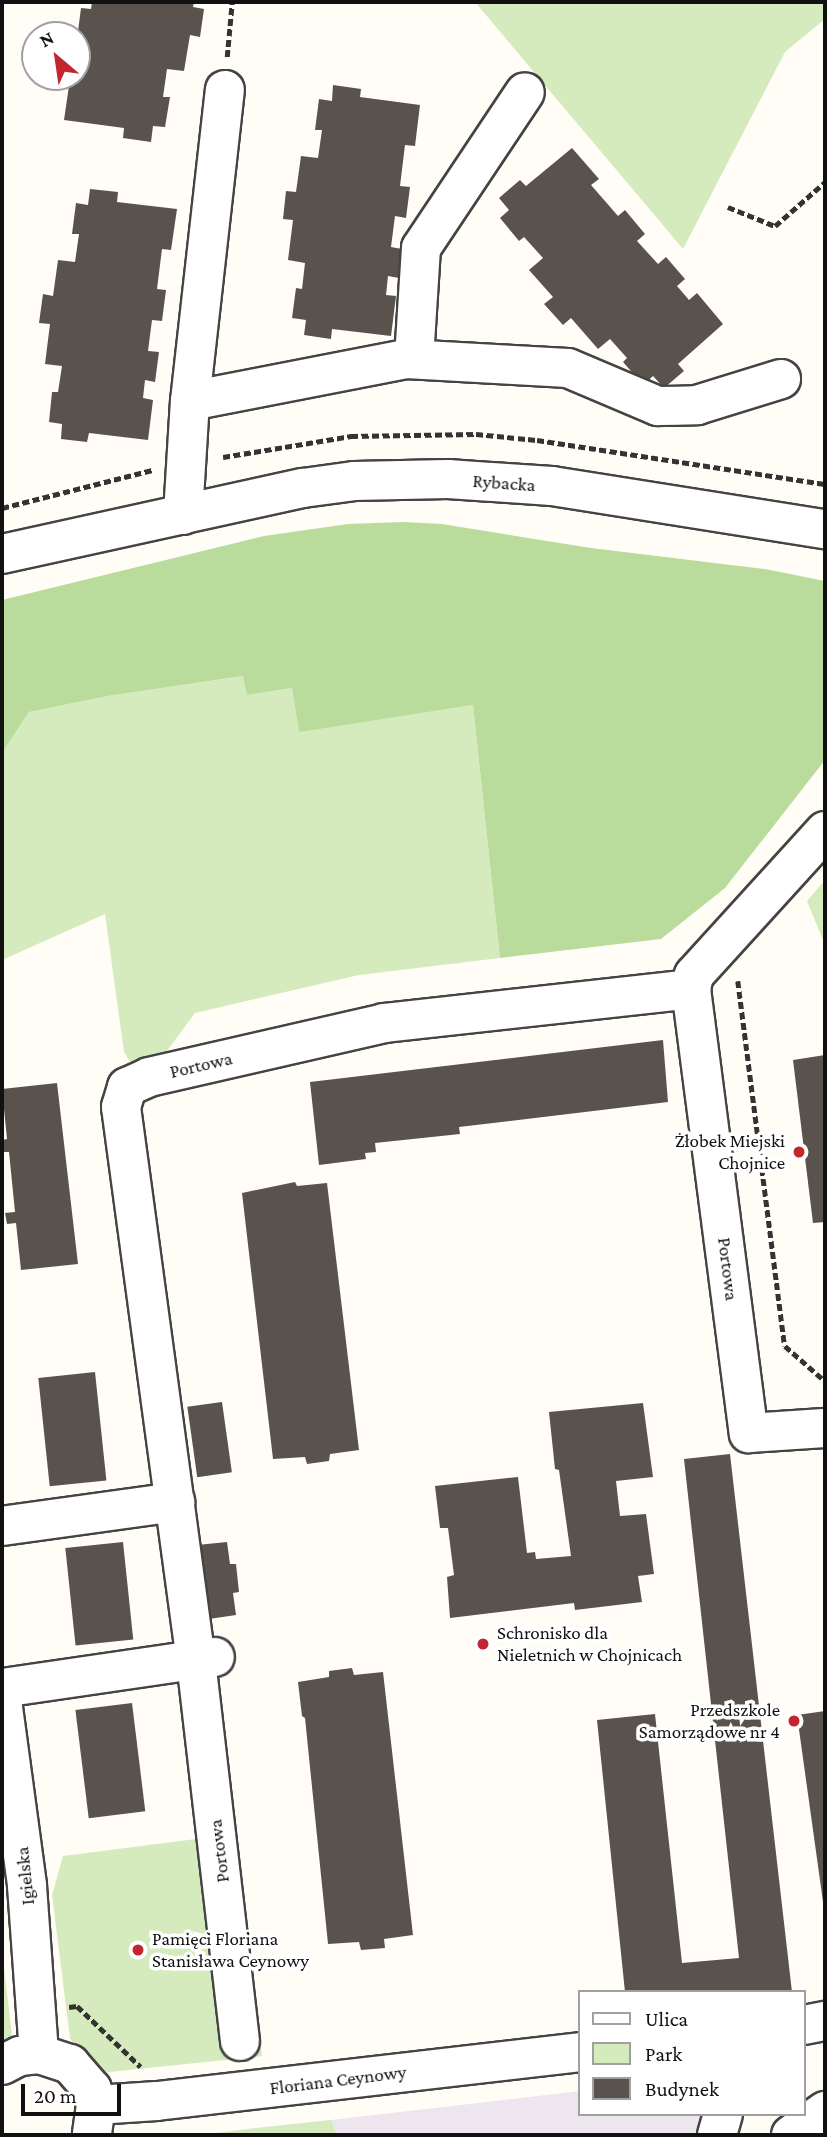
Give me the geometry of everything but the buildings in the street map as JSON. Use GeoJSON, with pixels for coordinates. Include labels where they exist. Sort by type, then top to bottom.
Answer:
{"type":"FeatureCollection","features":[{"type":"Feature","properties":{"kind":"street"},"geometry":{"type":"LineString","coordinates":[[183,515],[190,401],[225,90]]}},
{"type":"Feature","properties":{"kind":"street"},"geometry":{"type":"LineString","coordinates":[[414,359],[421,248],[525,92]]}},
{"type":"Feature","properties":{"kind":"street"},"geometry":{"type":"LineString","coordinates":[[190,401],[414,359],[568,368],[658,406],[697,405],[781,379]]}},
{"type":"Feature","properties":{"kind":"street","name":"Rybacka"},"geometry":{"type":"LineString","coordinates":[[2,554],[303,488],[354,481],[448,479],[552,486],[825,529]]}},
{"type":"Feature","properties":{"kind":"street"},"geometry":{"type":"LineString","coordinates":[[691,989],[694,975],[825,831]]}},
{"type":"Feature","properties":{"kind":"street","name":"Portowa"},"geometry":{"type":"LineString","coordinates":[[240,2041],[205,1659],[175,1502],[121,1107],[127,1087],[149,1077],[384,1023],[691,989],[749,1433],[825,1428]]}},
{"type":"Feature","properties":{"kind":"street"},"geometry":{"type":"LineString","coordinates":[[2,1526],[175,1502]]}},
{"type":"Feature","properties":{"kind":"street"},"geometry":{"type":"LineString","coordinates":[[2,1688],[205,1659]]}},
{"type":"Feature","properties":{"kind":"street","name":"Igielska"},"geometry":{"type":"LineString","coordinates":[[2,1700],[27,1886],[39,2054]]}},
{"type":"Feature","properties":{"kind":"street"},"geometry":{"type":"LineString","coordinates":[[806,2025],[825,2021]]}},
{"type":"Feature","properties":{"kind":"street","name":"Floriana Ceynowy"},"geometry":{"type":"LineString","coordinates":[[94,2120],[157,2101],[578,2052]]}},
{"type":"Feature","properties":{"kind":"street"},"geometry":{"type":"LineString","coordinates":[[2,2065],[20,2056],[39,2054],[62,2060],[83,2075],[94,2120]]}},
{"type":"Feature","properties":{"kind":"street"},"geometry":{"type":"LineString","coordinates":[[792,2135],[825,2111]]}},
{"type":"Feature","properties":{"kind":"street"},"geometry":{"type":"LineString","coordinates":[[717,2135],[722,2116]]}},
{"type":"Feature","properties":{"kind":"path"},"geometry":{"type":"LineString","coordinates":[[225,90],[232,2]]}},
{"type":"Feature","properties":{"kind":"path"},"geometry":{"type":"LineString","coordinates":[[727,207],[775,226],[825,182]]}},
{"type":"Feature","properties":{"kind":"path"},"geometry":{"type":"LineString","coordinates":[[737,975],[785,1346],[825,1381]]}},
{"type":"Feature","properties":{"kind":"path"},"geometry":{"type":"LineString","coordinates":[[77,2006],[143,2069]]}},
{"type":"Feature","properties":{"kind":"shaded area"},"geometry":{"type":"Polygon","coordinates":[[[578,2091],[578,2116],[725,2116],[741,2135],[337,2135],[331,2120],[578,2091]]]}},
{"type":"Feature","properties":{"kind":"green space"},"geometry":{"type":"Polygon","coordinates":[[[475,2],[825,2],[825,19],[785,52],[683,249],[475,2]]]}},
{"type":"Feature","properties":{"kind":"green space"},"geometry":{"type":"Polygon","coordinates":[[[348,524],[442,524],[591,548],[765,569],[825,581],[825,760],[725,888],[661,939],[500,958],[473,705],[299,732],[292,688],[247,695],[243,676],[108,696],[29,712],[2,753],[2,600],[264,536],[348,524]]]}},
{"type":"Feature","properties":{"kind":"green space"},"geometry":{"type":"Polygon","coordinates":[[[244,676],[247,695],[292,688],[299,731],[473,705],[500,958],[359,975],[195,1013],[161,1059],[132,1065],[124,1052],[105,914],[2,960],[2,753],[29,712],[108,696],[244,676]]]}},
{"type":"Feature","properties":{"kind":"green space"},"geometry":{"type":"Polygon","coordinates":[[[825,880],[825,945],[807,901],[825,880]]]}},
{"type":"Feature","properties":{"kind":"green space"},"geometry":{"type":"Polygon","coordinates":[[[235,1834],[262,2056],[90,2074],[70,2038],[52,1895],[63,1856],[235,1834]]]}},
{"type":"Feature","properties":{"kind":"green space"},"geometry":{"type":"Polygon","coordinates":[[[2,1950],[12,2036],[2,2049],[2,1950]]]}},
{"type":"Feature","properties":{"kind":"green space"},"geometry":{"type":"Polygon","coordinates":[[[331,2120],[337,2135],[200,2135],[265,2127],[331,2120]]]}},
{"type":"Feature","properties":{"kind":"place","name":"Żłobek Miejski Chojnice"},"geometry":{"type":"Point","coordinates":[799,1152]}},
{"type":"Feature","properties":{"kind":"place","name":"Schronisko dla Nieletnich w Chojnicach"},"geometry":{"type":"Point","coordinates":[483,1644]}},
{"type":"Feature","properties":{"kind":"place","name":"Przedszkole Samorządowe nr 4"},"geometry":{"type":"Point","coordinates":[794,1721]}},
{"type":"Feature","properties":{"kind":"place","name":"Pamięci Floriana Stanisława Ceynowy"},"geometry":{"type":"Point","coordinates":[138,1950]}}]}
